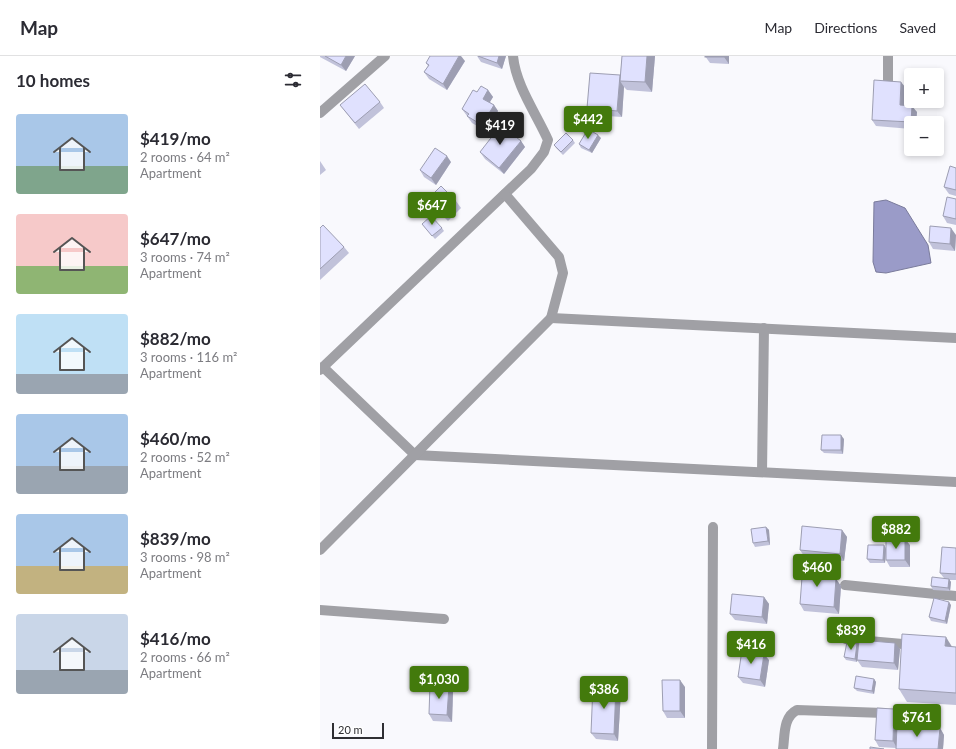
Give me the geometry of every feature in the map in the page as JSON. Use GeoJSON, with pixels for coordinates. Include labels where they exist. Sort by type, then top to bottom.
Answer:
{"type":"FeatureCollection","features":[{"type":"Feature","properties":{"kind":"street"},"geometry":{"type":"LineString","coordinates":[[320,113],[385,56]]}},
{"type":"Feature","properties":{"kind":"street"},"geometry":{"type":"LineString","coordinates":[[513,56],[516,71],[527,98],[548,140],[544,152],[531,169],[322,369],[415,455],[956,482]]}},
{"type":"Feature","properties":{"kind":"street"},"geometry":{"type":"LineString","coordinates":[[888,56],[888,84]]}},
{"type":"Feature","properties":{"kind":"street"},"geometry":{"type":"LineString","coordinates":[[320,550],[551,318],[564,273],[559,257],[505,194]]}},
{"type":"Feature","properties":{"kind":"street"},"geometry":{"type":"LineString","coordinates":[[551,318],[956,338]]}},
{"type":"Feature","properties":{"kind":"street"},"geometry":{"type":"LineString","coordinates":[[762,472],[764,328]]}},
{"type":"Feature","properties":{"kind":"street"},"geometry":{"type":"LineString","coordinates":[[712,749],[713,527]]}},
{"type":"Feature","properties":{"kind":"street"},"geometry":{"type":"LineString","coordinates":[[845,585],[956,596]]}},
{"type":"Feature","properties":{"kind":"street"},"geometry":{"type":"LineString","coordinates":[[320,610],[444,619]]}},
{"type":"Feature","properties":{"kind":"street"},"geometry":{"type":"LineString","coordinates":[[846,639],[925,646]]}},
{"type":"Feature","properties":{"kind":"street"},"geometry":{"type":"LineString","coordinates":[[783,749],[787,721],[791,713],[797,710],[884,714]]}},
{"type":"Feature","properties":{"kind":"water"},"geometry":{"type":"Polygon","coordinates":[[[886,200],[905,208],[928,245],[931,263],[886,273],[876,272],[873,262],[874,202],[886,200]]]}},
{"type":"Feature","properties":{"kind":"building"},"geometry":{"type":"Polygon","coordinates":[[[325,56],[346,56],[341,65],[325,56]]]}},
{"type":"Feature","properties":{"kind":"building"},"geometry":{"type":"Polygon","coordinates":[[[430,56],[459,56],[443,84],[424,72],[429,65],[426,63],[430,56]]]}},
{"type":"Feature","properties":{"kind":"building"},"geometry":{"type":"Polygon","coordinates":[[[478,56],[499,56],[497,63],[478,56]]]}},
{"type":"Feature","properties":{"kind":"building"},"geometry":{"type":"Polygon","coordinates":[[[622,56],[647,56],[645,82],[620,81],[622,56]]]}},
{"type":"Feature","properties":{"kind":"building"},"geometry":{"type":"Polygon","coordinates":[[[724,56],[724,57],[705,57],[724,56]]]}},
{"type":"Feature","properties":{"kind":"building"},"geometry":{"type":"Polygon","coordinates":[[[590,73],[620,75],[617,111],[587,108],[590,73]]]}},
{"type":"Feature","properties":{"kind":"building"},"geometry":{"type":"Polygon","coordinates":[[[874,80],[901,82],[900,105],[904,105],[904,108],[912,108],[911,116],[904,116],[904,122],[872,120],[874,80]]]}},
{"type":"Feature","properties":{"kind":"building"},"geometry":{"type":"Polygon","coordinates":[[[365,84],[380,102],[355,123],[340,105],[365,84]]]}},
{"type":"Feature","properties":{"kind":"building"},"geometry":{"type":"Polygon","coordinates":[[[481,86],[488,90],[483,99],[494,105],[482,125],[467,116],[469,114],[462,109],[473,90],[477,92],[481,86]]]}},
{"type":"Feature","properties":{"kind":"building"},"geometry":{"type":"Polygon","coordinates":[[[501,125],[521,141],[499,168],[480,152],[501,125]]]}},
{"type":"Feature","properties":{"kind":"building"},"geometry":{"type":"Polygon","coordinates":[[[588,129],[598,135],[589,150],[579,144],[588,129]]]}},
{"type":"Feature","properties":{"kind":"building"},"geometry":{"type":"Polygon","coordinates":[[[566,133],[573,140],[561,152],[554,145],[566,133]]]}},
{"type":"Feature","properties":{"kind":"building"},"geometry":{"type":"Polygon","coordinates":[[[435,148],[447,156],[431,178],[420,170],[435,148]]]}},
{"type":"Feature","properties":{"kind":"building"},"geometry":{"type":"Polygon","coordinates":[[[950,166],[956,168],[956,190],[944,187],[950,166]]]}},
{"type":"Feature","properties":{"kind":"building"},"geometry":{"type":"Polygon","coordinates":[[[441,186],[456,201],[443,214],[428,199],[441,186]]]}},
{"type":"Feature","properties":{"kind":"building"},"geometry":{"type":"Polygon","coordinates":[[[947,197],[956,199],[956,219],[943,216],[947,197]]]}},
{"type":"Feature","properties":{"kind":"building"},"geometry":{"type":"Polygon","coordinates":[[[431,216],[442,228],[432,236],[422,224],[431,216]]]}},
{"type":"Feature","properties":{"kind":"building"},"geometry":{"type":"Polygon","coordinates":[[[323,225],[344,247],[320,269],[320,228],[323,225]]]}},
{"type":"Feature","properties":{"kind":"building"},"geometry":{"type":"Polygon","coordinates":[[[930,226],[951,228],[950,244],[929,242],[930,226]]]}},
{"type":"Feature","properties":{"kind":"building"},"geometry":{"type":"Polygon","coordinates":[[[822,435],[841,435],[841,450],[821,450],[822,435]]]}},
{"type":"Feature","properties":{"kind":"building"},"geometry":{"type":"Polygon","coordinates":[[[802,526],[842,530],[840,554],[800,550],[802,526]]]}},
{"type":"Feature","properties":{"kind":"building"},"geometry":{"type":"Polygon","coordinates":[[[766,527],[768,541],[753,543],[751,529],[766,527]]]}},
{"type":"Feature","properties":{"kind":"building"},"geometry":{"type":"Polygon","coordinates":[[[886,539],[905,539],[905,560],[886,560],[886,539]]]}},
{"type":"Feature","properties":{"kind":"building"},"geometry":{"type":"Polygon","coordinates":[[[868,545],[884,545],[883,560],[867,559],[868,545]]]}},
{"type":"Feature","properties":{"kind":"building"},"geometry":{"type":"Polygon","coordinates":[[[942,547],[956,548],[956,574],[940,573],[942,547]]]}},
{"type":"Feature","properties":{"kind":"building"},"geometry":{"type":"Polygon","coordinates":[[[803,564],[822,566],[821,578],[836,579],[834,607],[800,604],[803,564]]]}},
{"type":"Feature","properties":{"kind":"building"},"geometry":{"type":"Polygon","coordinates":[[[932,577],[949,579],[948,588],[931,586],[932,577]]]}},
{"type":"Feature","properties":{"kind":"building"},"geometry":{"type":"Polygon","coordinates":[[[732,594],[764,597],[762,617],[730,614],[732,594]]]}},
{"type":"Feature","properties":{"kind":"building"},"geometry":{"type":"Polygon","coordinates":[[[934,598],[949,602],[945,621],[929,617],[934,598]]]}},
{"type":"Feature","properties":{"kind":"building"},"geometry":{"type":"Polygon","coordinates":[[[902,634],[946,637],[945,646],[956,647],[956,693],[899,689],[902,634]]]}},
{"type":"Feature","properties":{"kind":"building"},"geometry":{"type":"Polygon","coordinates":[[[859,640],[895,643],[894,663],[857,660],[859,640]]]}},
{"type":"Feature","properties":{"kind":"building"},"geometry":{"type":"Polygon","coordinates":[[[847,642],[857,644],[855,659],[844,657],[847,642]]]}},
{"type":"Feature","properties":{"kind":"building"},"geometry":{"type":"Polygon","coordinates":[[[742,650],[764,654],[760,680],[738,677],[742,650]]]}},
{"type":"Feature","properties":{"kind":"building"},"geometry":{"type":"Polygon","coordinates":[[[856,676],[874,679],[872,691],[854,688],[856,676]]]}},
{"type":"Feature","properties":{"kind":"building"},"geometry":{"type":"Polygon","coordinates":[[[662,680],[680,680],[680,711],[663,711],[662,680]]]}},
{"type":"Feature","properties":{"kind":"building"},"geometry":{"type":"Polygon","coordinates":[[[430,684],[449,686],[447,715],[429,714],[430,684]]]}},
{"type":"Feature","properties":{"kind":"building"},"geometry":{"type":"Polygon","coordinates":[[[593,685],[616,686],[614,734],[591,733],[593,685]]]}},
{"type":"Feature","properties":{"kind":"building"},"geometry":{"type":"Polygon","coordinates":[[[877,708],[894,709],[893,741],[875,740],[877,708]]]}},
{"type":"Feature","properties":{"kind":"building"},"geometry":{"type":"Polygon","coordinates":[[[897,725],[940,728],[938,749],[896,749],[897,725]]]}},
{"type":"Feature","properties":{"kind":"building"},"geometry":{"type":"Polygon","coordinates":[[[870,747],[884,749],[870,749],[870,747]]]}}]}
